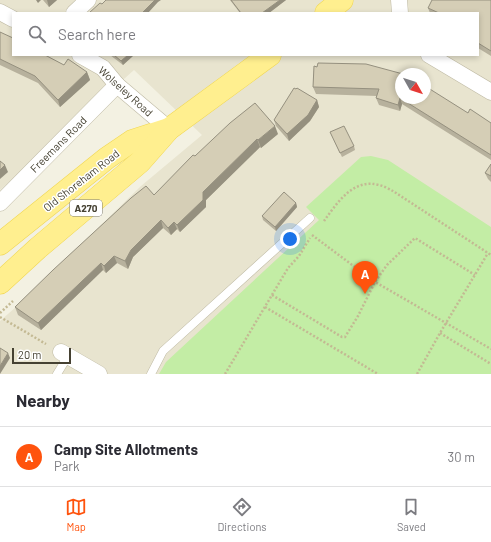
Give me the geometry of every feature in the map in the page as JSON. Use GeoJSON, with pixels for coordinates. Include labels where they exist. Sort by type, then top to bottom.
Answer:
{"type":"FeatureCollection","features":[{"type":"Feature","properties":{"kind":"main road"},"geometry":{"type":"LineString","coordinates":[[327,12],[342,0]]}},
{"type":"Feature","properties":{"kind":"main road","name":"Old Shoreham Road"},"geometry":{"type":"LineString","coordinates":[[0,283],[38,248],[140,162],[169,129],[269,56]]}},
{"type":"Feature","properties":{"kind":"main road","name":"Old Shoreham Road"},"geometry":{"type":"LineString","coordinates":[[0,244],[107,158],[132,140],[169,129]]}},
{"type":"Feature","properties":{"kind":"street"},"geometry":{"type":"LineString","coordinates":[[75,12],[88,0]]}},
{"type":"Feature","properties":{"kind":"street"},"geometry":{"type":"LineString","coordinates":[[399,0],[400,12]]}},
{"type":"Feature","properties":{"kind":"street"},"geometry":{"type":"LineString","coordinates":[[0,12],[12,18]]}},
{"type":"Feature","properties":{"kind":"street","name":"Wolseley Road"},"geometry":{"type":"LineString","coordinates":[[82,56],[103,68],[117,85],[169,129]]}},
{"type":"Feature","properties":{"kind":"street"},"geometry":{"type":"LineString","coordinates":[[431,56],[491,92]]}},
{"type":"Feature","properties":{"kind":"street","name":"Freemans Road"},"geometry":{"type":"LineString","coordinates":[[0,203],[117,85]]}},
{"type":"Feature","properties":{"kind":"street"},"geometry":{"type":"LineString","coordinates":[[64,354],[99,374]]}},
{"type":"Feature","properties":{"kind":"lane"},"geometry":{"type":"LineString","coordinates":[[150,374],[163,351],[310,218]]}},
{"type":"Feature","properties":{"kind":"lane"},"geometry":{"type":"LineString","coordinates":[[57,374],[64,354]]}},
{"type":"Feature","properties":{"kind":"path"},"geometry":{"type":"LineString","coordinates":[[323,223],[334,206],[350,190],[361,185],[379,185],[393,191],[489,254],[446,323],[417,374]]}},
{"type":"Feature","properties":{"kind":"path"},"geometry":{"type":"LineString","coordinates":[[225,374],[288,268],[305,248],[312,235],[316,232]]}},
{"type":"Feature","properties":{"kind":"path"},"geometry":{"type":"LineString","coordinates":[[312,235],[375,282],[491,349]]}},
{"type":"Feature","properties":{"kind":"path"},"geometry":{"type":"LineString","coordinates":[[272,295],[342,337],[345,337],[358,316],[375,282],[387,266],[415,238],[475,275]]}},
{"type":"Feature","properties":{"kind":"path"},"geometry":{"type":"LineString","coordinates":[[265,307],[378,374]]}},
{"type":"Feature","properties":{"kind":"path"},"geometry":{"type":"LineString","coordinates":[[0,317],[64,354]]}},
{"type":"Feature","properties":{"kind":"path"},"geometry":{"type":"LineString","coordinates":[[440,333],[491,364]]}},
{"type":"Feature","properties":{"kind":"shaded area"},"geometry":{"type":"Polygon","coordinates":[[[0,0],[491,0],[491,374],[0,374],[0,321],[25,299],[141,186],[202,135],[134,70],[0,190],[0,0]]]}},
{"type":"Feature","properties":{"kind":"green space"},"geometry":{"type":"Polygon","coordinates":[[[371,156],[388,160],[491,227],[491,374],[159,374],[166,362],[319,220],[306,207],[361,157],[371,156]]]}},
{"type":"Feature","properties":{"kind":"building"},"geometry":{"type":"Polygon","coordinates":[[[106,0],[155,0],[143,12],[90,12],[100,3],[102,4],[106,0]]]}},
{"type":"Feature","properties":{"kind":"building"},"geometry":{"type":"Polygon","coordinates":[[[231,0],[280,0],[263,12],[240,12],[231,0]]]}},
{"type":"Feature","properties":{"kind":"building"},"geometry":{"type":"Polygon","coordinates":[[[432,0],[491,0],[491,51],[479,44],[479,12],[437,12],[428,8],[432,0]]]}},
{"type":"Feature","properties":{"kind":"building"},"geometry":{"type":"Polygon","coordinates":[[[0,32],[12,38],[12,56],[47,56],[64,65],[68,59],[87,72],[58,100],[35,76],[0,59],[0,32]]]}},
{"type":"Feature","properties":{"kind":"building"},"geometry":{"type":"Polygon","coordinates":[[[115,56],[127,56],[121,61],[115,56]]]}},
{"type":"Feature","properties":{"kind":"building"},"geometry":{"type":"Polygon","coordinates":[[[318,63],[366,64],[395,72],[395,104],[398,105],[376,98],[379,89],[313,87],[314,66],[317,67],[318,63]]]}},
{"type":"Feature","properties":{"kind":"building"},"geometry":{"type":"Polygon","coordinates":[[[294,88],[297,88],[317,100],[308,115],[287,134],[274,120],[294,88]]]}},
{"type":"Feature","properties":{"kind":"building"},"geometry":{"type":"Polygon","coordinates":[[[431,90],[468,113],[470,109],[491,123],[491,155],[410,104],[431,104],[431,90]]]}},
{"type":"Feature","properties":{"kind":"building"},"geometry":{"type":"Polygon","coordinates":[[[255,103],[275,126],[258,140],[257,139],[203,192],[203,200],[177,225],[174,222],[168,228],[161,220],[131,250],[125,261],[114,256],[104,266],[101,263],[38,323],[15,307],[131,198],[146,186],[154,195],[193,155],[195,156],[230,123],[255,103]]]}},
{"type":"Feature","properties":{"kind":"building"},"geometry":{"type":"Polygon","coordinates":[[[344,126],[354,146],[340,153],[330,132],[344,126]]]}},
{"type":"Feature","properties":{"kind":"building"},"geometry":{"type":"Polygon","coordinates":[[[0,161],[5,165],[0,170],[0,161]]]}},
{"type":"Feature","properties":{"kind":"building"},"geometry":{"type":"Polygon","coordinates":[[[491,164],[491,176],[485,173],[491,164]]]}},
{"type":"Feature","properties":{"kind":"building"},"geometry":{"type":"Polygon","coordinates":[[[284,192],[296,203],[275,227],[262,216],[284,192]]]}},
{"type":"Feature","properties":{"kind":"building"},"geometry":{"type":"Polygon","coordinates":[[[0,348],[8,353],[0,366],[0,348]]]}},
{"type":"Feature","properties":{"kind":"place","name":"Camp Site Allotments"},"geometry":{"type":"Point","coordinates":[365,294]}}]}
